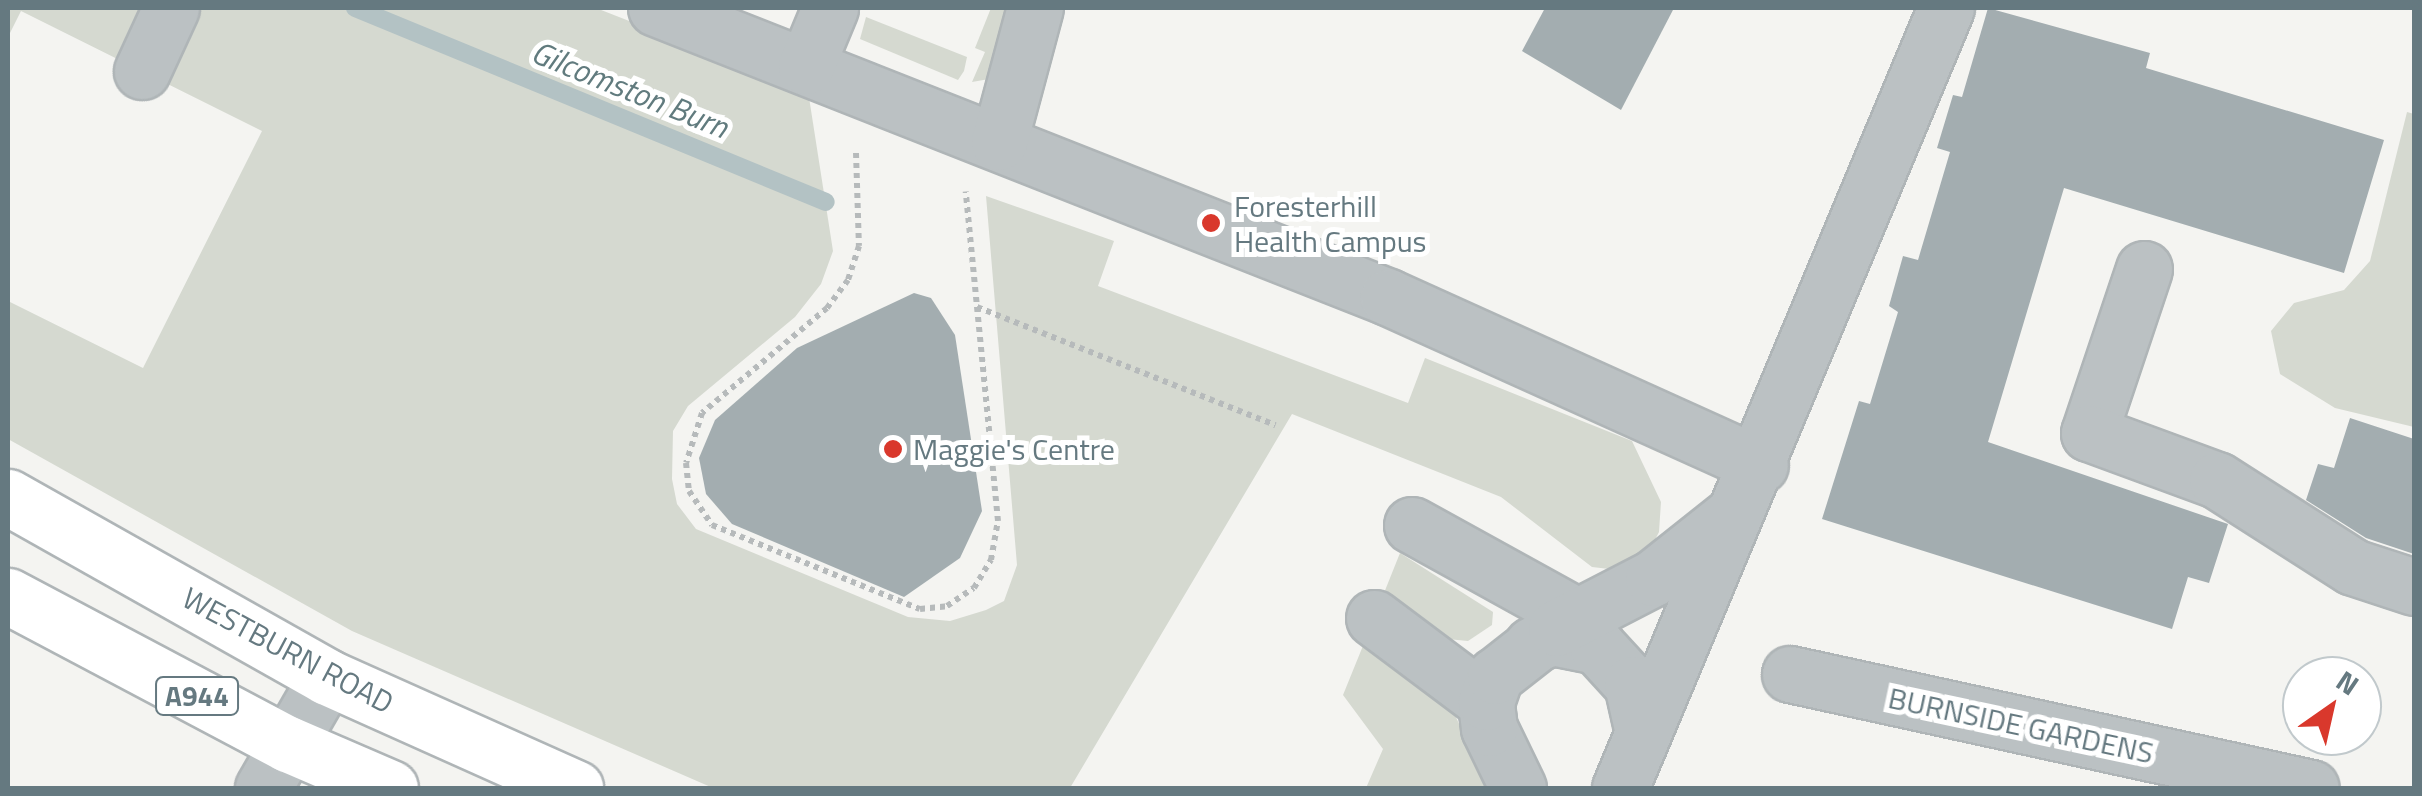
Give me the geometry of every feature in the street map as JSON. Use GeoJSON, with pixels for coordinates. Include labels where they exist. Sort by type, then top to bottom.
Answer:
{"type":"FeatureCollection","features":[{"type":"Feature","properties":{"kind":"main road","name":"WESTBURN ROAD"},"geometry":{"type":"LineString","coordinates":[[8,497],[327,677],[575,788]]}},
{"type":"Feature","properties":{"kind":"main road","name":"A944"},"geometry":{"type":"LineString","coordinates":[[8,596],[276,766],[390,788]]}},
{"type":"Feature","properties":{"kind":"street"},"geometry":{"type":"LineString","coordinates":[[142,71],[171,8]]}},
{"type":"Feature","properties":{"kind":"street"},"geometry":{"type":"LineString","coordinates":[[656,8],[1388,297],[1750,486]]}},
{"type":"Feature","properties":{"kind":"street"},"geometry":{"type":"LineString","coordinates":[[829,75],[830,8]]}},
{"type":"Feature","properties":{"kind":"street"},"geometry":{"type":"LineString","coordinates":[[980,134],[1036,8]]}},
{"type":"Feature","properties":{"kind":"street"},"geometry":{"type":"LineString","coordinates":[[1620,788],[1750,486],[1946,8]]}},
{"type":"Feature","properties":{"kind":"street"},"geometry":{"type":"LineString","coordinates":[[2144,269],[2089,433],[2216,480],[2353,567],[2414,588]]}},
{"type":"Feature","properties":{"kind":"street"},"geometry":{"type":"LineString","coordinates":[[1518,788],[1489,728],[1486,702],[1495,676],[1529,646],[1653,578],[1750,486]]}},
{"type":"Feature","properties":{"kind":"street"},"geometry":{"type":"LineString","coordinates":[[1412,525],[1579,617]]}},
{"type":"Feature","properties":{"kind":"street"},"geometry":{"type":"LineString","coordinates":[[1374,618],[1486,702]]}},
{"type":"Feature","properties":{"kind":"street"},"geometry":{"type":"LineString","coordinates":[[1529,646],[1552,637],[1597,646],[1632,684],[1643,733]]}},
{"type":"Feature","properties":{"kind":"street","name":"BURNSIDE GARDENS"},"geometry":{"type":"LineString","coordinates":[[1790,674],[2311,788]]}},
{"type":"Feature","properties":{"kind":"street"},"geometry":{"type":"LineString","coordinates":[[276,766],[327,677]]}},
{"type":"Feature","properties":{"kind":"path"},"geometry":{"type":"LineString","coordinates":[[829,75],[859,246],[848,280],[826,308],[702,412],[686,463],[699,513],[712,524],[906,605],[947,606],[974,588],[992,560],[998,521],[978,307],[980,134]]}},
{"type":"Feature","properties":{"kind":"path"},"geometry":{"type":"LineString","coordinates":[[978,307],[1275,425]]}},
{"type":"Feature","properties":{"kind":"shaded area"},"geometry":{"type":"Polygon","coordinates":[[[8,8],[596,8],[808,91],[833,251],[821,284],[795,317],[688,406],[673,431],[672,479],[677,504],[696,529],[908,617],[950,621],[986,610],[1004,601],[1017,565],[986,196],[1114,241],[1098,286],[1408,403],[1425,358],[1632,441],[1661,502],[1659,532],[1645,559],[1618,570],[1592,567],[1501,497],[1292,414],[1070,788],[713,788],[352,631],[8,439],[8,301],[143,368],[262,131],[21,11],[8,37],[8,8]]]}},
{"type":"Feature","properties":{"kind":"shaded area"},"geometry":{"type":"Polygon","coordinates":[[[991,8],[1020,8],[989,79],[972,82],[985,52],[975,48],[991,8]]]}},
{"type":"Feature","properties":{"kind":"shaded area"},"geometry":{"type":"Polygon","coordinates":[[[866,17],[967,57],[964,71],[958,80],[860,39],[866,17]]]}},
{"type":"Feature","properties":{"kind":"shaded area"},"geometry":{"type":"Polygon","coordinates":[[[2407,112],[2414,114],[2414,427],[2335,408],[2280,374],[2271,331],[2294,303],[2344,290],[2370,261],[2407,112]]]}},
{"type":"Feature","properties":{"kind":"shaded area"},"geometry":{"type":"Polygon","coordinates":[[[1400,553],[1493,612],[1492,625],[1468,641],[1437,638],[1380,603],[1400,553]]]}},
{"type":"Feature","properties":{"kind":"shaded area"},"geometry":{"type":"Polygon","coordinates":[[[1371,626],[1411,677],[1455,715],[1488,788],[1366,788],[1383,749],[1343,695],[1371,626]]]}},
{"type":"Feature","properties":{"kind":"building"},"geometry":{"type":"Polygon","coordinates":[[[1545,8],[1674,8],[1621,110],[1522,51],[1545,8]]]}},
{"type":"Feature","properties":{"kind":"building"},"geometry":{"type":"Polygon","coordinates":[[[1988,8],[2150,53],[2146,68],[2384,140],[2344,273],[2064,188],[1988,442],[2228,524],[2209,583],[2188,577],[2172,629],[1822,519],[1859,401],[1870,404],[1898,312],[1889,306],[1903,256],[1918,260],[1950,152],[1937,148],[1953,95],[1962,97],[1988,8]]]}},
{"type":"Feature","properties":{"kind":"building","name":"Maggie's Centre"},"geometry":{"type":"Polygon","coordinates":[[[914,293],[931,298],[955,335],[982,511],[960,558],[904,597],[732,524],[706,494],[699,458],[715,420],[797,348],[914,293]]]}},
{"type":"Feature","properties":{"kind":"building"},"geometry":{"type":"Polygon","coordinates":[[[2350,418],[2414,439],[2414,554],[2366,538],[2306,500],[2318,464],[2334,468],[2350,418]]]}},
{"type":"Feature","properties":{"kind":"waterway","name":"Gilcomston Burn"},"geometry":{"type":"LineString","coordinates":[[355,8],[826,202]]}},
{"type":"Feature","properties":{"kind":"place","name":"Foresterhill Health Campus"},"geometry":{"type":"Point","coordinates":[1211,223]}},
{"type":"Feature","properties":{"kind":"place","name":"Maggie's Centre"},"geometry":{"type":"Point","coordinates":[893,449]}}]}
